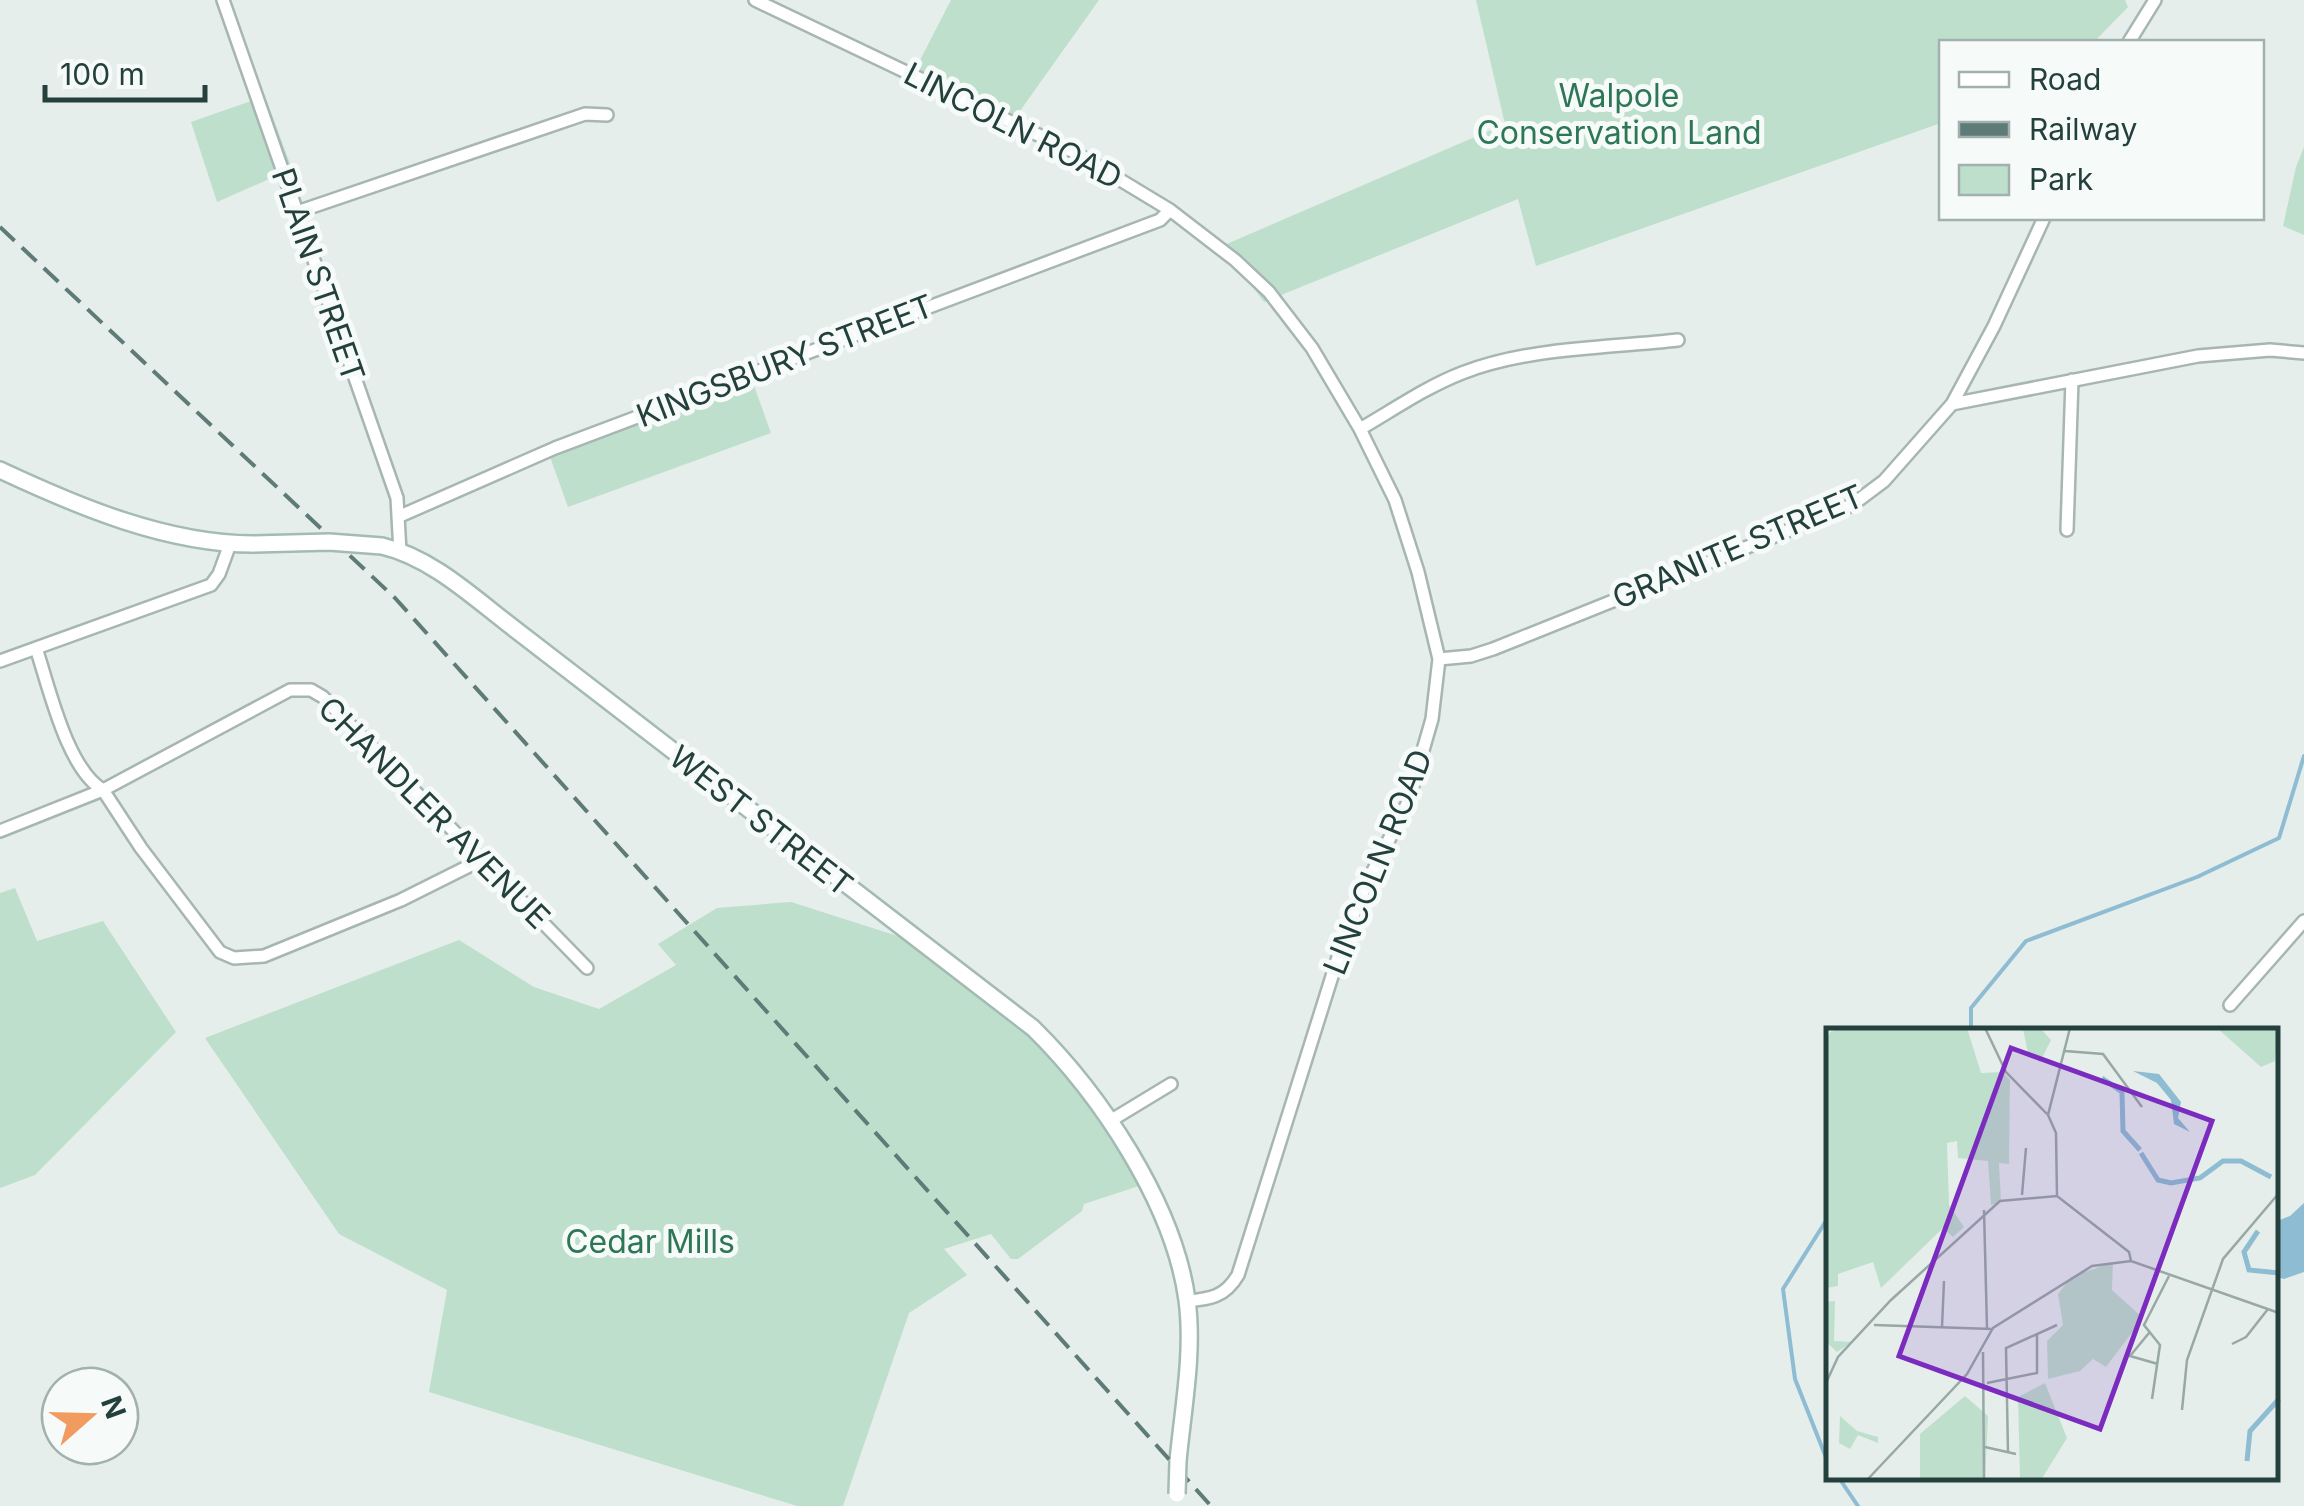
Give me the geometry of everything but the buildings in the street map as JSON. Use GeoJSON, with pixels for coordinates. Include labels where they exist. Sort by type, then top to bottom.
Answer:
{"type":"FeatureCollection","features":[{"type":"Feature","properties":{"kind":"main road","name":"WEST STREET"},"geometry":{"type":"LineString","coordinates":[[0,470],[138,524],[230,544],[330,542],[382,546],[400,552],[457,585],[1033,1028],[1081,1078],[1110,1121],[1146,1184],[1173,1244],[1187,1301],[1187,1366],[1177,1500]]}},
{"type":"Feature","properties":{"kind":"street","name":"PLAIN STREET"},"geometry":{"type":"LineString","coordinates":[[223,0],[397,498],[400,552]]}},
{"type":"Feature","properties":{"kind":"street","name":"LINCOLN ROAD"},"geometry":{"type":"LineString","coordinates":[[755,0],[1074,152],[1170,210],[1236,260],[1281,306],[1312,348],[1360,429],[1406,530],[1438,659],[1432,719],[1408,802],[1345,935],[1240,1268],[1232,1285],[1221,1295],[1187,1301]]}},
{"type":"Feature","properties":{"kind":"street"},"geometry":{"type":"LineString","coordinates":[[2130,40],[2155,0]]}},
{"type":"Feature","properties":{"kind":"street"},"geometry":{"type":"LineString","coordinates":[[297,212],[584,114],[607,116]]}},
{"type":"Feature","properties":{"kind":"street","name":"KINGSBURY STREET"},"geometry":{"type":"LineString","coordinates":[[400,516],[555,448],[1160,220],[1170,210]]}},
{"type":"Feature","properties":{"kind":"street","name":"GRANITE STREET"},"geometry":{"type":"LineString","coordinates":[[1438,659],[1493,649],[1852,505],[1884,481],[1952,404],[1994,326],[2043,220]]}},
{"type":"Feature","properties":{"kind":"street"},"geometry":{"type":"LineString","coordinates":[[1360,429],[1444,381],[1489,364],[1527,356],[1678,340]]}},
{"type":"Feature","properties":{"kind":"street"},"geometry":{"type":"LineString","coordinates":[[1952,404],[2198,356],[2270,350],[2304,353]]}},
{"type":"Feature","properties":{"kind":"street"},"geometry":{"type":"LineString","coordinates":[[2068,530],[2072,380]]}},
{"type":"Feature","properties":{"kind":"street"},"geometry":{"type":"LineString","coordinates":[[0,661],[214,584],[230,544]]}},
{"type":"Feature","properties":{"kind":"street"},"geometry":{"type":"LineString","coordinates":[[36,648],[69,742],[91,783],[103,790],[195,923],[220,952],[234,958],[264,956],[402,900],[483,859]]}},
{"type":"Feature","properties":{"kind":"street","name":"CHANDLER AVENUE"},"geometry":{"type":"LineString","coordinates":[[0,831],[103,790],[290,690],[311,690],[587,968]]}},
{"type":"Feature","properties":{"kind":"street"},"geometry":{"type":"LineString","coordinates":[[2230,1005],[2304,921]]}},
{"type":"Feature","properties":{"kind":"street"},"geometry":{"type":"LineString","coordinates":[[1110,1121],[1171,1084]]}},
{"type":"Feature","properties":{"kind":"green space"},"geometry":{"type":"Polygon","coordinates":[[[951,0],[1099,0],[1012,122],[915,70],[951,0]]]}},
{"type":"Feature","properties":{"kind":"green space","name":"Walpole Conservation Land"},"geometry":{"type":"Polygon","coordinates":[[[1476,0],[2125,0],[2128,7],[2096,40],[1939,40],[1939,124],[1536,266],[1518,199],[1264,302],[1222,246],[1505,124],[1476,0]]]}},
{"type":"Feature","properties":{"kind":"green space"},"geometry":{"type":"Polygon","coordinates":[[[265,96],[292,169],[217,202],[191,122],[265,96]]]}},
{"type":"Feature","properties":{"kind":"green space"},"geometry":{"type":"Polygon","coordinates":[[[2304,147],[2304,235],[2283,226],[2304,147]]]}},
{"type":"Feature","properties":{"kind":"green space"},"geometry":{"type":"Polygon","coordinates":[[[753,383],[771,433],[568,507],[550,457],[753,383]]]}},
{"type":"Feature","properties":{"kind":"green space"},"geometry":{"type":"Polygon","coordinates":[[[15,888],[37,941],[103,921],[176,1032],[35,1175],[0,1188],[0,893],[15,888]]]}},
{"type":"Feature","properties":{"kind":"green space","name":"Cedar Mills"},"geometry":{"type":"Polygon","coordinates":[[[791,902],[935,948],[1038,1030],[1080,1087],[1139,1186],[1084,1204],[1082,1211],[1018,1259],[1011,1259],[991,1234],[944,1249],[967,1275],[909,1313],[843,1506],[797,1506],[429,1392],[447,1290],[339,1234],[205,1038],[459,940],[534,987],[599,1009],[676,965],[658,944],[717,908],[791,902]]]}},
{"type":"Feature","properties":{"kind":"water"},"geometry":{"type":"Polygon","coordinates":[[[2304,1203],[2304,1272],[2284,1279],[2279,1278],[2279,1220],[2304,1203]]]}},
{"type":"Feature","properties":{"kind":"waterway"},"geometry":{"type":"LineString","coordinates":[[1971,1028],[1971,1008],[2026,941],[2197,877],[2279,838],[2304,756]]}},
{"type":"Feature","properties":{"kind":"waterway"},"geometry":{"type":"LineString","coordinates":[[1826,1221],[1783,1289],[1795,1379],[1826,1457]]}},
{"type":"Feature","properties":{"kind":"waterway"},"geometry":{"type":"LineString","coordinates":[[1841,1481],[1858,1506]]}},
{"type":"Feature","properties":{"kind":"railway"},"geometry":{"type":"LineString","coordinates":[[0,227],[395,598],[1211,1506]]}}]}
